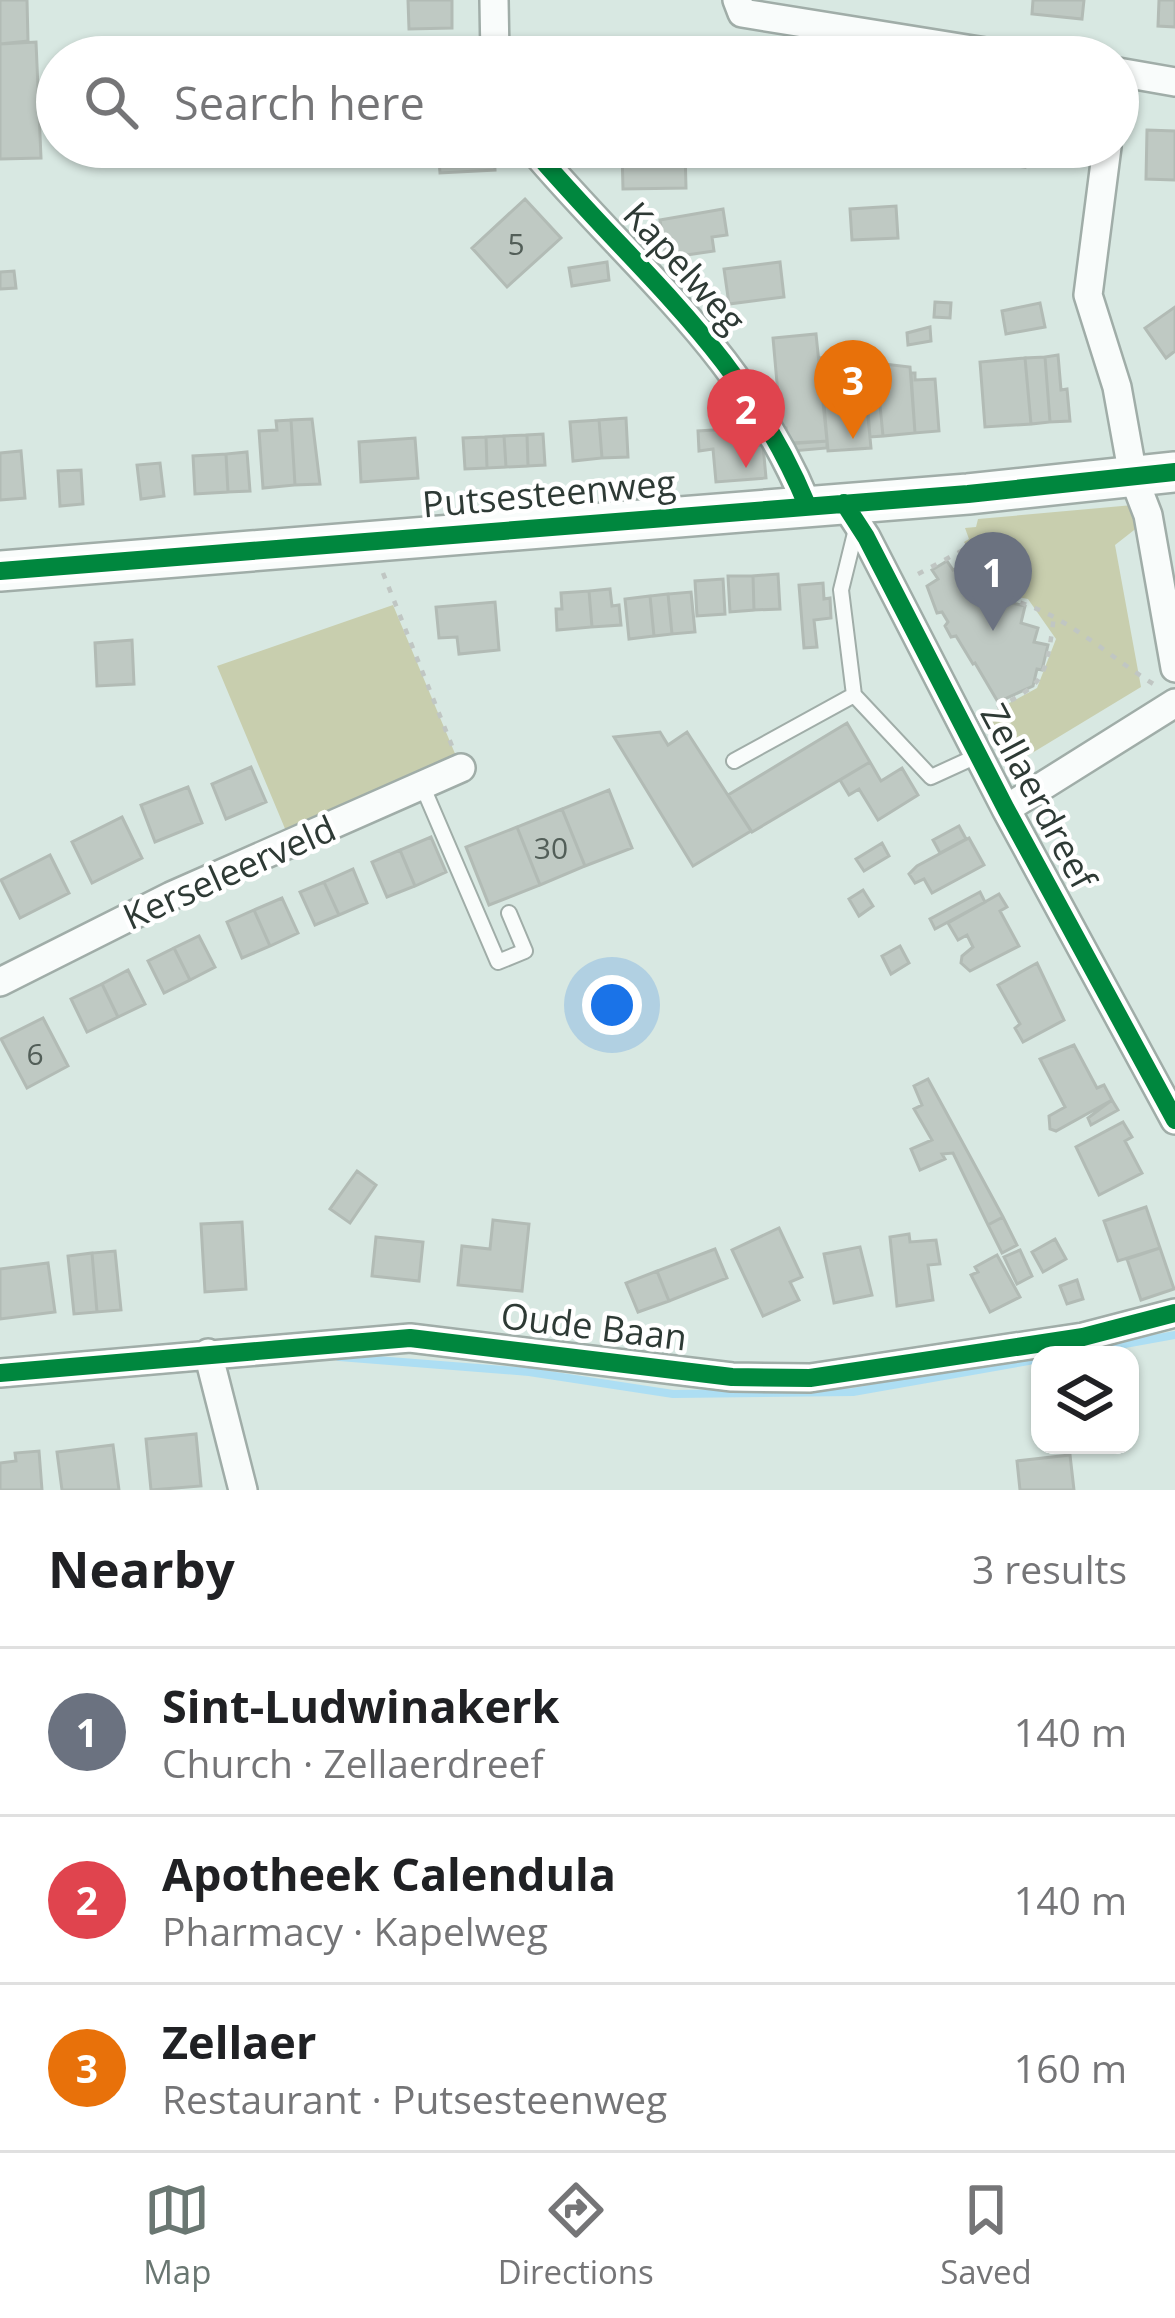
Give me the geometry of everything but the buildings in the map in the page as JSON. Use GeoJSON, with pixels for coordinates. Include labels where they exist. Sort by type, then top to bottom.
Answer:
{"type":"FeatureCollection","features":[{"type":"Feature","properties":{"kind":"main road","name":"Putsesteenweg"},"geometry":{"type":"LineString","coordinates":[[0,572],[372,540],[836,511],[1175,472]]}},
{"type":"Feature","properties":{"kind":"street"},"geometry":{"type":"LineString","coordinates":[[494,0],[495,36]]}},
{"type":"Feature","properties":{"kind":"street"},"geometry":{"type":"LineString","coordinates":[[737,0],[742,14],[882,36]]}},
{"type":"Feature","properties":{"kind":"street"},"geometry":{"type":"LineString","coordinates":[[1139,76],[1175,82]]}},
{"type":"Feature","properties":{"kind":"street","name":"Kapelweg"},"geometry":{"type":"LineString","coordinates":[[551,168],[730,367],[836,511]]}},
{"type":"Feature","properties":{"kind":"street"},"geometry":{"type":"LineString","coordinates":[[1104,168],[1088,295],[1117,387],[1133,476],[1148,515],[1170,687]]}},
{"type":"Feature","properties":{"kind":"street","name":"Zellaerdreef"},"geometry":{"type":"LineString","coordinates":[[836,511],[892,588],[1175,1120]]}},
{"type":"Feature","properties":{"kind":"street","name":"Zellaerdreef"},"geometry":{"type":"LineString","coordinates":[[1006,809],[1170,687]]}},
{"type":"Feature","properties":{"kind":"street","name":"Kerseleerveld"},"geometry":{"type":"LineString","coordinates":[[0,982],[171,896],[460,768]]}},
{"type":"Feature","properties":{"kind":"street","name":"Oude Baan"},"geometry":{"type":"LineString","coordinates":[[0,1373],[410,1337],[732,1377],[810,1378],[1083,1337],[1175,1313]]}},
{"type":"Feature","properties":{"kind":"street"},"geometry":{"type":"LineString","coordinates":[[208,1353],[243,1490]]}},
{"type":"Feature","properties":{"kind":"lane"},"geometry":{"type":"LineString","coordinates":[[836,511],[854,695],[931,777],[979,755]]}},
{"type":"Feature","properties":{"kind":"lane"},"geometry":{"type":"LineString","coordinates":[[734,760],[854,695]]}},
{"type":"Feature","properties":{"kind":"lane"},"geometry":{"type":"LineString","coordinates":[[422,785],[498,962],[525,951],[509,913]]}},
{"type":"Feature","properties":{"kind":"path"},"geometry":{"type":"LineString","coordinates":[[372,540],[393,605],[460,768]]}},
{"type":"Feature","properties":{"kind":"path"},"geometry":{"type":"LineString","coordinates":[[892,588],[965,549],[997,597],[1054,616],[1170,687]]}},
{"type":"Feature","properties":{"kind":"path"},"geometry":{"type":"LineString","coordinates":[[964,725],[1037,685],[1048,656],[1054,616]]}},
{"type":"Feature","properties":{"kind":"green space"},"geometry":{"type":"Polygon","coordinates":[[[1133,505],[1138,527],[1115,545],[1141,687],[1009,767],[995,733],[990,734],[982,718],[1037,688],[1056,639],[1028,599],[996,593],[964,542],[969,539],[965,528],[976,527],[978,519],[1133,505]]]}},
{"type":"Feature","properties":{"kind":"green space"},"geometry":{"type":"Polygon","coordinates":[[[393,605],[461,768],[291,843],[217,666],[393,605]]]}},
{"type":"Feature","properties":{"kind":"waterway"},"geometry":{"type":"LineString","coordinates":[[1114,1346],[1175,1335]]}},
{"type":"Feature","properties":{"kind":"waterway"},"geometry":{"type":"LineString","coordinates":[[339,1357],[529,1372],[673,1394],[853,1392],[1031,1361]]}},
{"type":"Feature","properties":{"kind":"cycle path"},"geometry":{"type":"LineString","coordinates":[[550,168],[719,356],[781,450],[807,505]]}},
{"type":"Feature","properties":{"kind":"cycle path"},"geometry":{"type":"LineString","coordinates":[[0,571],[968,494],[1175,472]]}},
{"type":"Feature","properties":{"kind":"cycle path"},"geometry":{"type":"LineString","coordinates":[[844,503],[1175,1120]]}},
{"type":"Feature","properties":{"kind":"cycle path"},"geometry":{"type":"LineString","coordinates":[[0,1373],[410,1338],[732,1377],[810,1378],[1083,1337],[1175,1313]]}},
{"type":"Feature","properties":{"kind":"place","name":"Zellaer"},"geometry":{"type":"Point","coordinates":[853,439]}},
{"type":"Feature","properties":{"kind":"place","name":"Apotheek Calendula"},"geometry":{"type":"Point","coordinates":[746,468]}},
{"type":"Feature","properties":{"kind":"place","name":"Sint-Ludwinakerk"},"geometry":{"type":"Point","coordinates":[993,631]}}]}
